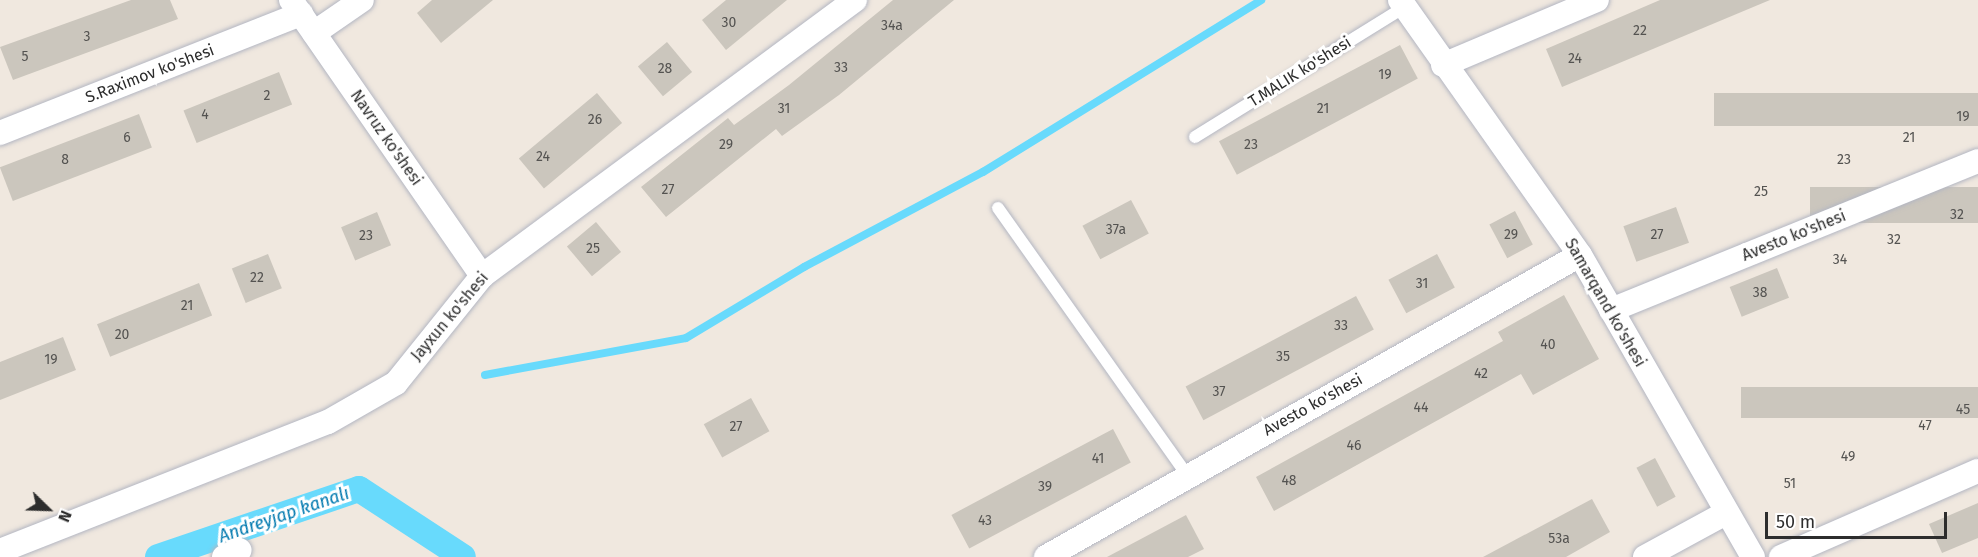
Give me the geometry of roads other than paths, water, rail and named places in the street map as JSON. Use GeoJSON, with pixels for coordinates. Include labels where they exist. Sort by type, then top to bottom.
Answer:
{"type":"FeatureCollection","features":[{"type":"Feature","properties":{"kind":"street","name":"S.Raximov ko'shesi"},"geometry":{"type":"LineString","coordinates":[[0,133],[302,16],[362,0]]}},
{"type":"Feature","properties":{"kind":"street","name":"Jayxun ko'shesi"},"geometry":{"type":"LineString","coordinates":[[0,551],[328,422],[396,383],[483,276],[855,0]]}},
{"type":"Feature","properties":{"kind":"street"},"geometry":{"type":"LineString","coordinates":[[1443,65],[1598,0]]}},
{"type":"Feature","properties":{"kind":"street","name":"Samarqand ko'shesi"},"geometry":{"type":"LineString","coordinates":[[1402,4],[1443,65],[1580,255],[1724,514],[1753,557]]}},
{"type":"Feature","properties":{"kind":"street","name":"Navruz ko'shesi"},"geometry":{"type":"LineString","coordinates":[[302,16],[483,276]]}},
{"type":"Feature","properties":{"kind":"street","name":"Avesto ko'shesi"},"geometry":{"type":"LineString","coordinates":[[1611,310],[1978,161]]}},
{"type":"Feature","properties":{"kind":"street","name":"Avesto ko'shesi"},"geometry":{"type":"LineString","coordinates":[[1046,557],[1187,475],[1580,255]]}},
{"type":"Feature","properties":{"kind":"street"},"geometry":{"type":"LineString","coordinates":[[1781,557],[1978,471]]}},
{"type":"Feature","properties":{"kind":"street"},"geometry":{"type":"LineString","coordinates":[[1645,557],[1724,514]]}},
{"type":"Feature","properties":{"kind":"lane","name":"T.MALIK ko'shesi"},"geometry":{"type":"LineString","coordinates":[[1195,137],[1402,4]]}},
{"type":"Feature","properties":{"kind":"lane"},"geometry":{"type":"LineString","coordinates":[[998,208],[1187,475]]}},
{"type":"Feature","properties":{"kind":"waterway"},"geometry":{"type":"LineString","coordinates":[[485,375],[686,338],[804,267],[983,172],[1261,0]]}},
{"type":"Feature","properties":{"kind":"waterway","name":"Andreyjap kanalı"},"geometry":{"type":"LineString","coordinates":[[158,557],[359,489],[463,557]]}}]}
